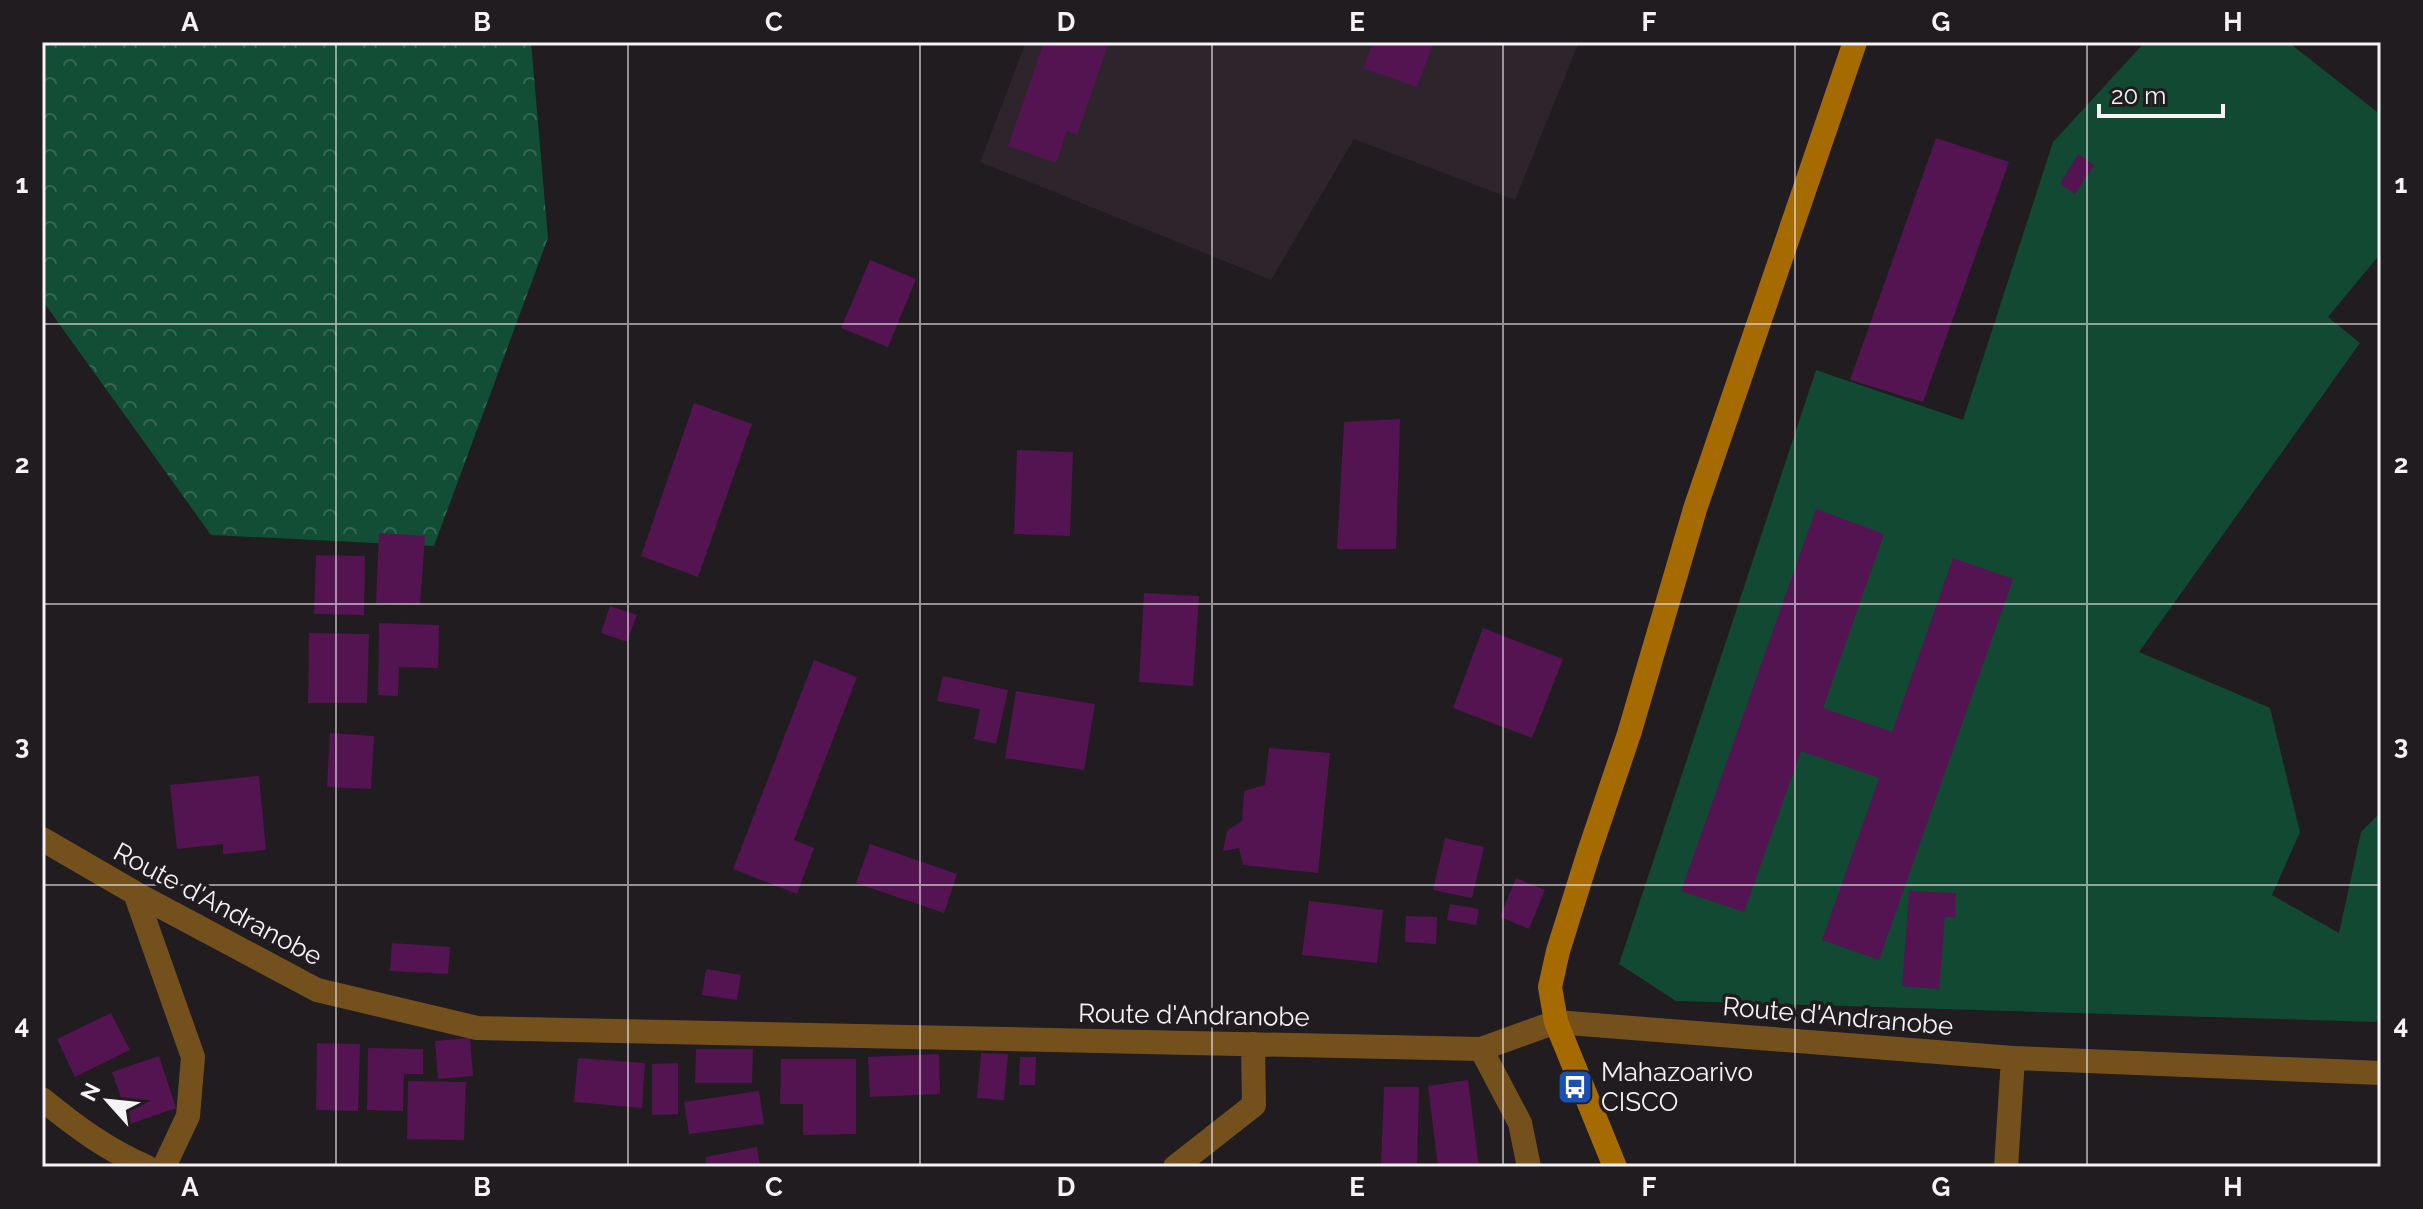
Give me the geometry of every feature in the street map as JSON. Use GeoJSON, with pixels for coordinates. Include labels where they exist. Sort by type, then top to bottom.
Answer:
{"type":"FeatureCollection","features":[{"type":"Feature","properties":{"kind":"main road"},"geometry":{"type":"LineString","coordinates":[[1615,1167],[1556,1022],[1550,987],[1558,951],[1629,734],[1695,509],[1855,42]]}},
{"type":"Feature","properties":{"kind":"street","name":"Route d'Andranobe"},"geometry":{"type":"LineString","coordinates":[[42,839],[135,893],[317,990],[477,1028],[1481,1049],[1556,1022],[2013,1058],[2381,1073]]}},
{"type":"Feature","properties":{"kind":"street"},"geometry":{"type":"LineString","coordinates":[[135,893],[193,1057],[188,1116],[164,1167]]}},
{"type":"Feature","properties":{"kind":"street"},"geometry":{"type":"LineString","coordinates":[[1175,1167],[1254,1105],[1253,1044]]}},
{"type":"Feature","properties":{"kind":"street"},"geometry":{"type":"LineString","coordinates":[[1481,1049],[1520,1123],[1529,1167]]}},
{"type":"Feature","properties":{"kind":"street"},"geometry":{"type":"LineString","coordinates":[[2006,1167],[2013,1058]]}},
{"type":"Feature","properties":{"kind":"street"},"geometry":{"type":"LineString","coordinates":[[42,1099],[86,1134],[147,1167]]}},
{"type":"Feature","properties":{"kind":"shaded area"},"geometry":{"type":"Polygon","coordinates":[[[1026,42],[1579,42],[1515,200],[1354,139],[1271,280],[980,162],[1026,42]]]}},
{"type":"Feature","properties":{"kind":"green space"},"geometry":{"type":"Polygon","coordinates":[[[42,42],[531,42],[548,238],[434,546],[211,535],[42,300],[42,42]]]}},
{"type":"Feature","properties":{"kind":"green space"},"geometry":{"type":"Polygon","coordinates":[[[2145,42],[2288,42],[2381,115],[2381,253],[2328,317],[2360,343],[2139,652],[2270,708],[2300,832],[2272,895],[2339,933],[2361,832],[2381,812],[2381,1014],[2376,1022],[1676,1001],[1619,964],[1816,370],[1963,420],[2053,142],[2145,42]]]}},
{"type":"Feature","properties":{"kind":"building"},"geometry":{"type":"Polygon","coordinates":[[[1044,42],[1109,42],[1077,135],[1067,131],[1056,163],[1008,146],[1044,42]]]}},
{"type":"Feature","properties":{"kind":"building"},"geometry":{"type":"Polygon","coordinates":[[[1373,42],[1434,42],[1417,87],[1363,68],[1373,42]]]}},
{"type":"Feature","properties":{"kind":"building"},"geometry":{"type":"Polygon","coordinates":[[[1936,138],[2009,162],[1923,402],[1850,380],[1936,138]]]}},
{"type":"Feature","properties":{"kind":"building"},"geometry":{"type":"Polygon","coordinates":[[[2078,154],[2094,165],[2075,194],[2060,184],[2078,154]]]}},
{"type":"Feature","properties":{"kind":"building"},"geometry":{"type":"Polygon","coordinates":[[[870,260],[916,279],[888,347],[841,328],[870,260]]]}},
{"type":"Feature","properties":{"kind":"building"},"geometry":{"type":"Polygon","coordinates":[[[694,403],[752,424],[698,577],[641,556],[694,403]]]}},
{"type":"Feature","properties":{"kind":"building"},"geometry":{"type":"Polygon","coordinates":[[[1400,419],[1396,549],[1337,549],[1344,422],[1400,419]]]}},
{"type":"Feature","properties":{"kind":"building"},"geometry":{"type":"Polygon","coordinates":[[[1017,450],[1073,452],[1070,536],[1014,534],[1017,450]]]}},
{"type":"Feature","properties":{"kind":"building"},"geometry":{"type":"Polygon","coordinates":[[[1816,509],[1884,534],[1823,708],[1892,732],[1953,558],[2013,579],[1879,960],[1822,940],[1879,778],[1801,751],[1744,912],[1681,891],[1816,509]]]}},
{"type":"Feature","properties":{"kind":"building"},"geometry":{"type":"Polygon","coordinates":[[[379,533],[425,536],[420,605],[376,603],[379,533]]]}},
{"type":"Feature","properties":{"kind":"building"},"geometry":{"type":"Polygon","coordinates":[[[316,555],[365,556],[364,615],[314,614],[316,555]]]}},
{"type":"Feature","properties":{"kind":"building"},"geometry":{"type":"Polygon","coordinates":[[[1144,593],[1199,596],[1193,686],[1139,682],[1144,593]]]}},
{"type":"Feature","properties":{"kind":"building"},"geometry":{"type":"Polygon","coordinates":[[[610,606],[637,615],[627,642],[601,633],[610,606]]]}},
{"type":"Feature","properties":{"kind":"building"},"geometry":{"type":"Polygon","coordinates":[[[379,623],[439,625],[438,668],[399,667],[398,696],[378,695],[379,623]]]}},
{"type":"Feature","properties":{"kind":"building"},"geometry":{"type":"Polygon","coordinates":[[[1483,628],[1563,659],[1532,738],[1453,708],[1483,628]]]}},
{"type":"Feature","properties":{"kind":"building"},"geometry":{"type":"Polygon","coordinates":[[[309,633],[369,634],[367,703],[308,703],[309,633]]]}},
{"type":"Feature","properties":{"kind":"building"},"geometry":{"type":"Polygon","coordinates":[[[814,660],[857,677],[794,840],[814,848],[797,894],[733,869],[814,660]]]}},
{"type":"Feature","properties":{"kind":"building"},"geometry":{"type":"Polygon","coordinates":[[[943,676],[1008,690],[996,744],[974,739],[980,709],[937,701],[943,676]]]}},
{"type":"Feature","properties":{"kind":"building"},"geometry":{"type":"Polygon","coordinates":[[[1016,691],[1095,704],[1084,770],[1005,758],[1016,691]]]}},
{"type":"Feature","properties":{"kind":"building"},"geometry":{"type":"Polygon","coordinates":[[[330,733],[374,736],[371,789],[327,787],[330,733]]]}},
{"type":"Feature","properties":{"kind":"building"},"geometry":{"type":"Polygon","coordinates":[[[1269,748],[1330,753],[1318,873],[1243,865],[1239,848],[1223,851],[1227,831],[1242,821],[1244,791],[1265,785],[1269,748]]]}},
{"type":"Feature","properties":{"kind":"building"},"geometry":{"type":"Polygon","coordinates":[[[259,776],[266,850],[223,854],[223,844],[177,849],[170,785],[259,776]]]}},
{"type":"Feature","properties":{"kind":"building"},"geometry":{"type":"Polygon","coordinates":[[[1445,838],[1484,847],[1472,898],[1433,890],[1445,838]]]}},
{"type":"Feature","properties":{"kind":"building"},"geometry":{"type":"Polygon","coordinates":[[[870,844],[957,874],[944,913],[856,883],[870,844]]]}},
{"type":"Feature","properties":{"kind":"building"},"geometry":{"type":"Polygon","coordinates":[[[1516,878],[1545,890],[1529,929],[1500,917],[1516,878]]]}},
{"type":"Feature","properties":{"kind":"building"},"geometry":{"type":"Polygon","coordinates":[[[1909,891],[1956,893],[1955,918],[1945,917],[1939,989],[1902,986],[1909,891]]]}},
{"type":"Feature","properties":{"kind":"building"},"geometry":{"type":"Polygon","coordinates":[[[1309,901],[1383,910],[1377,963],[1302,955],[1309,901]]]}},
{"type":"Feature","properties":{"kind":"building"},"geometry":{"type":"Polygon","coordinates":[[[1450,904],[1479,909],[1476,925],[1447,920],[1450,904]]]}},
{"type":"Feature","properties":{"kind":"building"},"geometry":{"type":"Polygon","coordinates":[[[1406,916],[1437,917],[1436,944],[1405,942],[1406,916]]]}},
{"type":"Feature","properties":{"kind":"building"},"geometry":{"type":"Polygon","coordinates":[[[392,943],[450,947],[448,974],[390,971],[392,943]]]}},
{"type":"Feature","properties":{"kind":"building"},"geometry":{"type":"Polygon","coordinates":[[[706,969],[741,975],[737,1000],[702,995],[706,969]]]}},
{"type":"Feature","properties":{"kind":"building"},"geometry":{"type":"Polygon","coordinates":[[[111,1013],[130,1050],[75,1077],[57,1039],[111,1013]]]}},
{"type":"Feature","properties":{"kind":"building"},"geometry":{"type":"Polygon","coordinates":[[[470,1038],[473,1076],[438,1079],[435,1041],[470,1038]]]}},
{"type":"Feature","properties":{"kind":"building"},"geometry":{"type":"Polygon","coordinates":[[[317,1043],[360,1044],[358,1111],[316,1110],[317,1043]]]}},
{"type":"Feature","properties":{"kind":"building"},"geometry":{"type":"Polygon","coordinates":[[[368,1048],[423,1049],[423,1074],[404,1074],[403,1111],[367,1110],[368,1048]]]}},
{"type":"Feature","properties":{"kind":"building"},"geometry":{"type":"Polygon","coordinates":[[[696,1049],[753,1049],[752,1083],[695,1083],[696,1049]]]}},
{"type":"Feature","properties":{"kind":"building"},"geometry":{"type":"Polygon","coordinates":[[[981,1053],[1008,1054],[1004,1100],[977,1098],[981,1053]]]}},
{"type":"Feature","properties":{"kind":"building"},"geometry":{"type":"Polygon","coordinates":[[[939,1054],[940,1094],[870,1097],[868,1057],[939,1054]]]}},
{"type":"Feature","properties":{"kind":"building"},"geometry":{"type":"Polygon","coordinates":[[[159,1056],[176,1108],[130,1124],[112,1072],[159,1056]]]}},
{"type":"Feature","properties":{"kind":"building"},"geometry":{"type":"Polygon","coordinates":[[[1020,1057],[1036,1057],[1035,1085],[1019,1085],[1020,1057]]]}},
{"type":"Feature","properties":{"kind":"building"},"geometry":{"type":"Polygon","coordinates":[[[578,1058],[645,1063],[642,1108],[574,1102],[578,1058]]]}},
{"type":"Feature","properties":{"kind":"building"},"geometry":{"type":"Polygon","coordinates":[[[781,1059],[856,1059],[856,1134],[803,1135],[803,1104],[780,1104],[781,1059]]]}},
{"type":"Feature","properties":{"kind":"building"},"geometry":{"type":"Polygon","coordinates":[[[678,1063],[678,1114],[652,1115],[652,1064],[678,1063]]]}},
{"type":"Feature","properties":{"kind":"building"},"geometry":{"type":"Polygon","coordinates":[[[1468,1080],[1479,1167],[1438,1167],[1428,1086],[1468,1080]]]}},
{"type":"Feature","properties":{"kind":"building"},"geometry":{"type":"Polygon","coordinates":[[[408,1081],[466,1082],[464,1140],[407,1139],[408,1081]]]}},
{"type":"Feature","properties":{"kind":"building"},"geometry":{"type":"Polygon","coordinates":[[[1384,1087],[1419,1087],[1417,1167],[1381,1167],[1384,1087]]]}},
{"type":"Feature","properties":{"kind":"building"},"geometry":{"type":"Polygon","coordinates":[[[759,1091],[764,1124],[689,1134],[684,1102],[759,1091]]]}},
{"type":"Feature","properties":{"kind":"building"},"geometry":{"type":"Polygon","coordinates":[[[757,1147],[760,1167],[707,1167],[705,1157],[757,1147]]]}},
{"type":"Feature","properties":{"kind":"place","name":"Mahazoarivo CISCO"},"geometry":{"type":"Point","coordinates":[1575,1087]}}]}
